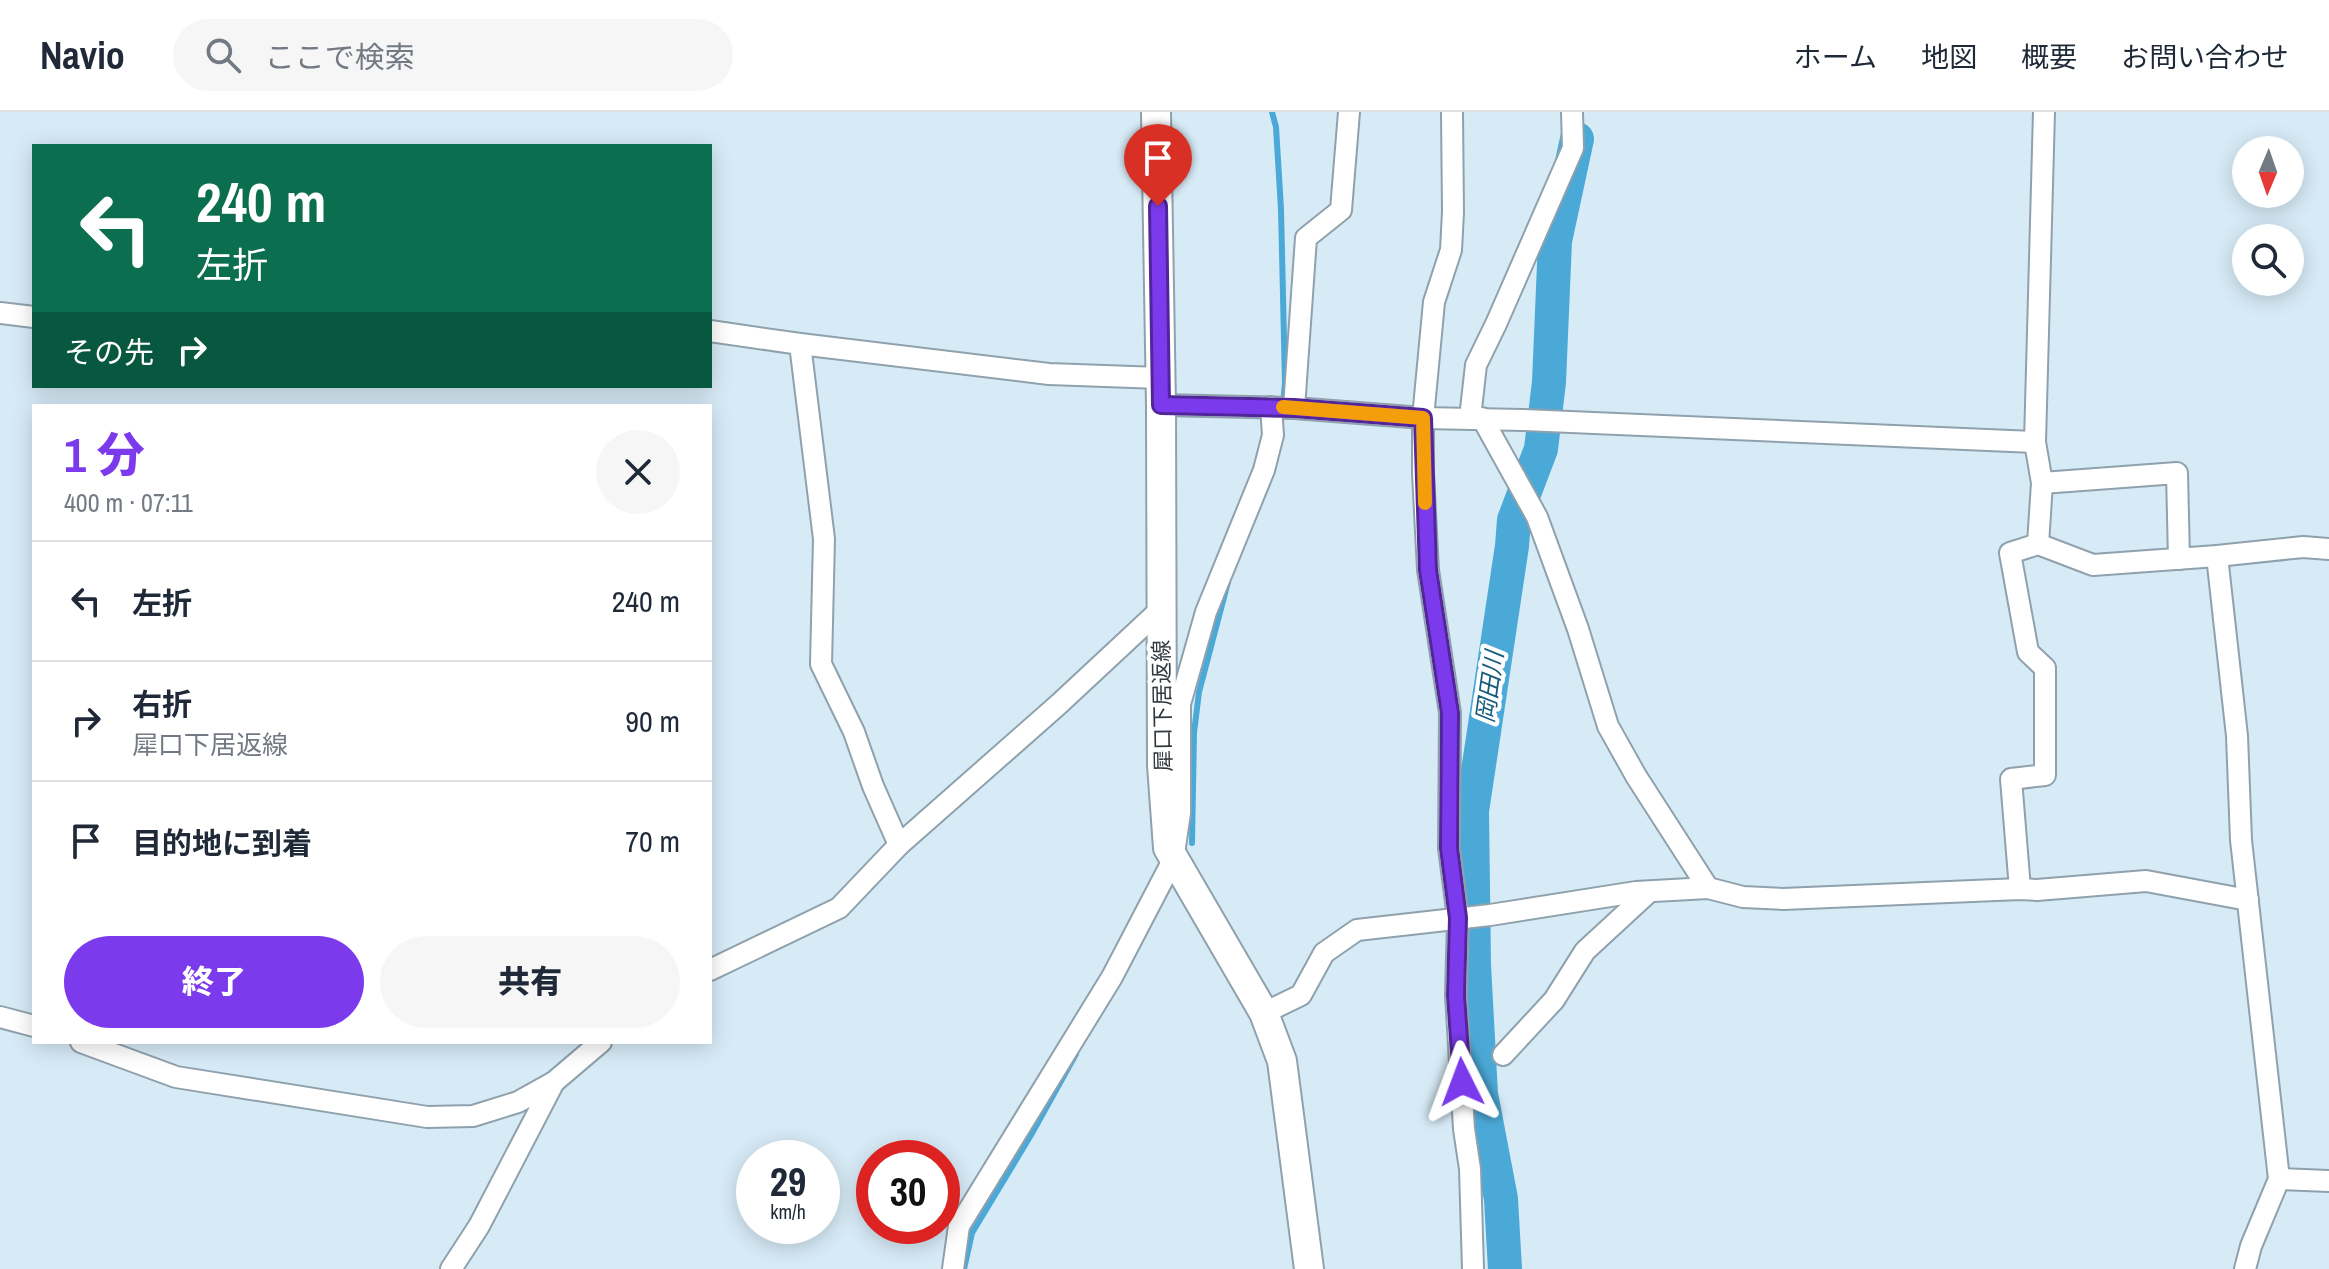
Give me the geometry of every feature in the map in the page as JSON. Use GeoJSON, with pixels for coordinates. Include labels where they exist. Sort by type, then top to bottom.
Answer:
{"type":"FeatureCollection","features":[{"type":"Feature","properties":{"kind":"main road","name":"犀口下居返線"},"geometry":{"type":"LineString","coordinates":[[1156,112],[1162,765],[1168,848],[1264,1013],[1282,1061],[1309,1269]]}},
{"type":"Feature","properties":{"kind":"street"},"geometry":{"type":"LineString","coordinates":[[1294,408],[1306,238],[1341,210],[1349,112]]}},
{"type":"Feature","properties":{"kind":"street"},"geometry":{"type":"LineString","coordinates":[[1452,112],[1451,250],[1434,302],[1423,418],[1428,570],[1450,713],[1449,848],[1458,918],[1456,995],[1464,1129],[1470,1169],[1473,1269]]}},
{"type":"Feature","properties":{"kind":"street"},"geometry":{"type":"LineString","coordinates":[[1572,112],[1573,148],[1476,365],[1476,418],[1513,470],[1537,517],[1578,629],[1608,726],[1636,776],[1708,888]]}},
{"type":"Feature","properties":{"kind":"street"},"geometry":{"type":"LineString","coordinates":[[2038,544],[2042,483],[2035,442],[2044,112]]}},
{"type":"Feature","properties":{"kind":"street"},"geometry":{"type":"LineString","coordinates":[[0,313],[32,317]]}},
{"type":"Feature","properties":{"kind":"street"},"geometry":{"type":"LineString","coordinates":[[712,331],[1049,374],[1271,407],[1423,418],[2035,442]]}},
{"type":"Feature","properties":{"kind":"street"},"geometry":{"type":"LineString","coordinates":[[800,344],[824,539],[821,664],[854,732],[899,845]]}},
{"type":"Feature","properties":{"kind":"street"},"geometry":{"type":"LineString","coordinates":[[953,1269],[959,1226],[1112,977],[1173,860],[1180,813],[1180,704],[1206,612],[1264,470],[1273,435],[1271,407]]}},
{"type":"Feature","properties":{"kind":"street"},"geometry":{"type":"LineString","coordinates":[[2042,483],[2177,473],[2179,559]]}},
{"type":"Feature","properties":{"kind":"street"},"geometry":{"type":"LineString","coordinates":[[2020,889],[2011,779],[2045,775],[2045,668],[2028,652],[2010,553],[2038,544],[2093,565],[2303,547],[2329,549]]}},
{"type":"Feature","properties":{"kind":"street"},"geometry":{"type":"LineString","coordinates":[[2217,556],[2237,736],[2241,840],[2279,1179],[2251,1246],[2245,1269]]}},
{"type":"Feature","properties":{"kind":"street"},"geometry":{"type":"LineString","coordinates":[[712,969],[839,908],[899,845],[1161,609]]}},
{"type":"Feature","properties":{"kind":"street"},"geometry":{"type":"LineString","coordinates":[[1264,1013],[1301,995],[1324,953],[1357,930],[1649,892],[1708,888],[1743,897],[1783,899],[2037,890],[2146,881],[2248,900]]}},
{"type":"Feature","properties":{"kind":"street"},"geometry":{"type":"LineString","coordinates":[[1503,1055],[1554,1000],[1585,951],[1649,892]]}},
{"type":"Feature","properties":{"kind":"street"},"geometry":{"type":"LineString","coordinates":[[0,1017],[32,1025]]}},
{"type":"Feature","properties":{"kind":"street"},"geometry":{"type":"LineString","coordinates":[[86,1044],[176,1077],[427,1117],[473,1116],[518,1102],[554,1082],[599,1044]]}},
{"type":"Feature","properties":{"kind":"street"},"geometry":{"type":"LineString","coordinates":[[451,1269],[479,1226],[554,1082]]}},
{"type":"Feature","properties":{"kind":"street"},"geometry":{"type":"LineString","coordinates":[[2279,1179],[2329,1181]]}},
{"type":"Feature","properties":{"kind":"waterway"},"geometry":{"type":"LineString","coordinates":[[1272,112],[1276,127],[1281,209],[1283,405]]}},
{"type":"Feature","properties":{"kind":"waterway","name":"岡田川"},"geometry":{"type":"LineString","coordinates":[[1505,1269],[1501,1199],[1481,1094],[1474,965],[1472,811],[1514,520],[1541,449],[1549,382],[1555,241],[1577,139]]}},
{"type":"Feature","properties":{"kind":"waterway"},"geometry":{"type":"LineString","coordinates":[[1192,843],[1194,733],[1199,692],[1228,582]]}},
{"type":"Feature","properties":{"kind":"waterway"},"geometry":{"type":"LineString","coordinates":[[964,1269],[972,1233],[1076,1054]]}},
{"type":"Feature","properties":{"kind":"slow traffic"},"geometry":{"type":"LineString","coordinates":[[1283,407],[1423,418],[1425,503]]}},
{"type":"Feature","properties":{"kind":"route"},"geometry":{"type":"LineString","coordinates":[[1158,206],[1161,405],[1294,408],[1423,418],[1428,570],[1450,713],[1449,848],[1458,918],[1456,995],[1462,1082]]}}]}
